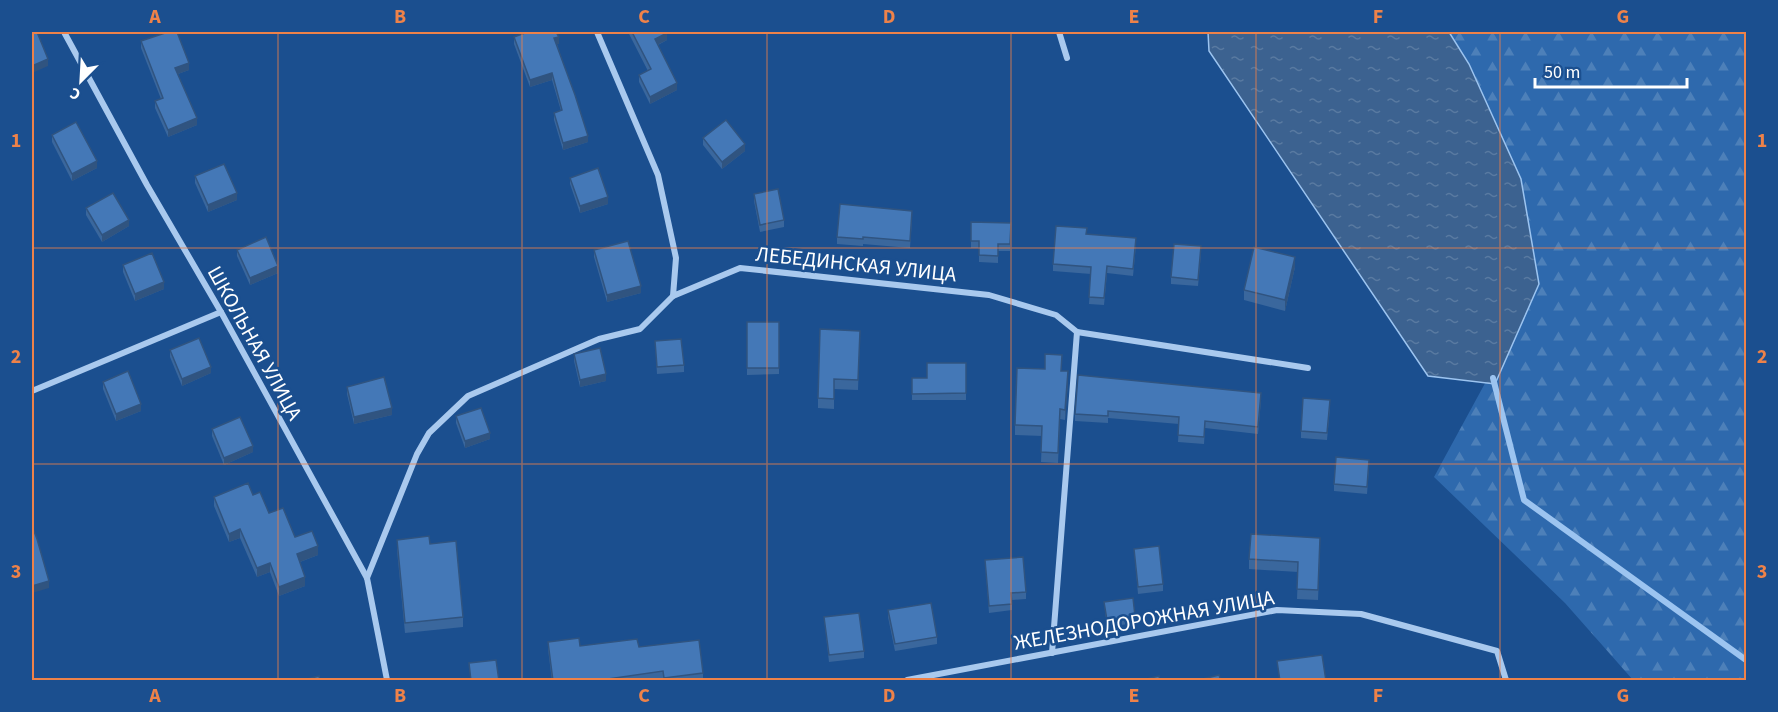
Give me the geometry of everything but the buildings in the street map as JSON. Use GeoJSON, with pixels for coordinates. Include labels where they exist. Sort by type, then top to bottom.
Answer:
{"type":"FeatureCollection","features":[{"type":"Feature","properties":{"kind":"street","name":"ШКОЛЬНАЯ УЛИЦА"},"geometry":{"type":"LineString","coordinates":[[64,32],[367,578],[387,681]]}},
{"type":"Feature","properties":{"kind":"street"},"geometry":{"type":"LineString","coordinates":[[367,578],[421,447],[429,433],[468,396],[599,339],[640,329],[673,296],[676,258],[658,175],[597,32]]}},
{"type":"Feature","properties":{"kind":"street"},"geometry":{"type":"LineString","coordinates":[[1059,32],[1067,58]]}},
{"type":"Feature","properties":{"kind":"street","name":"ЛЕБЕДИНСКАЯ УЛИЦА"},"geometry":{"type":"LineString","coordinates":[[673,296],[740,268],[989,295],[1056,315],[1077,332],[1308,368]]}},
{"type":"Feature","properties":{"kind":"street"},"geometry":{"type":"LineString","coordinates":[[32,391],[221,312]]}},
{"type":"Feature","properties":{"kind":"street"},"geometry":{"type":"LineString","coordinates":[[1052,653],[1077,332]]}},
{"type":"Feature","properties":{"kind":"street","name":"ЖЕЛЕЗНОДОРОЖНАЯ УЛИЦА"},"geometry":{"type":"LineString","coordinates":[[907,681],[1277,610],[1361,614],[1497,651],[1506,681]]}},
{"type":"Feature","properties":{"kind":"green space"},"geometry":{"type":"Polygon","coordinates":[[[1449,32],[1746,32],[1746,680],[1633,680],[1565,603],[1434,477],[1539,284],[1469,64],[1449,32]]]}},
{"type":"Feature","properties":{"kind":"water"},"geometry":{"type":"Polygon","coordinates":[[[1208,32],[1449,32],[1469,64],[1521,179],[1539,284],[1495,384],[1428,376],[1209,51],[1208,32]]]}},
{"type":"Feature","properties":{"kind":"waterway"},"geometry":{"type":"LineString","coordinates":[[1493,378],[1524,500],[1746,660]]}}]}
